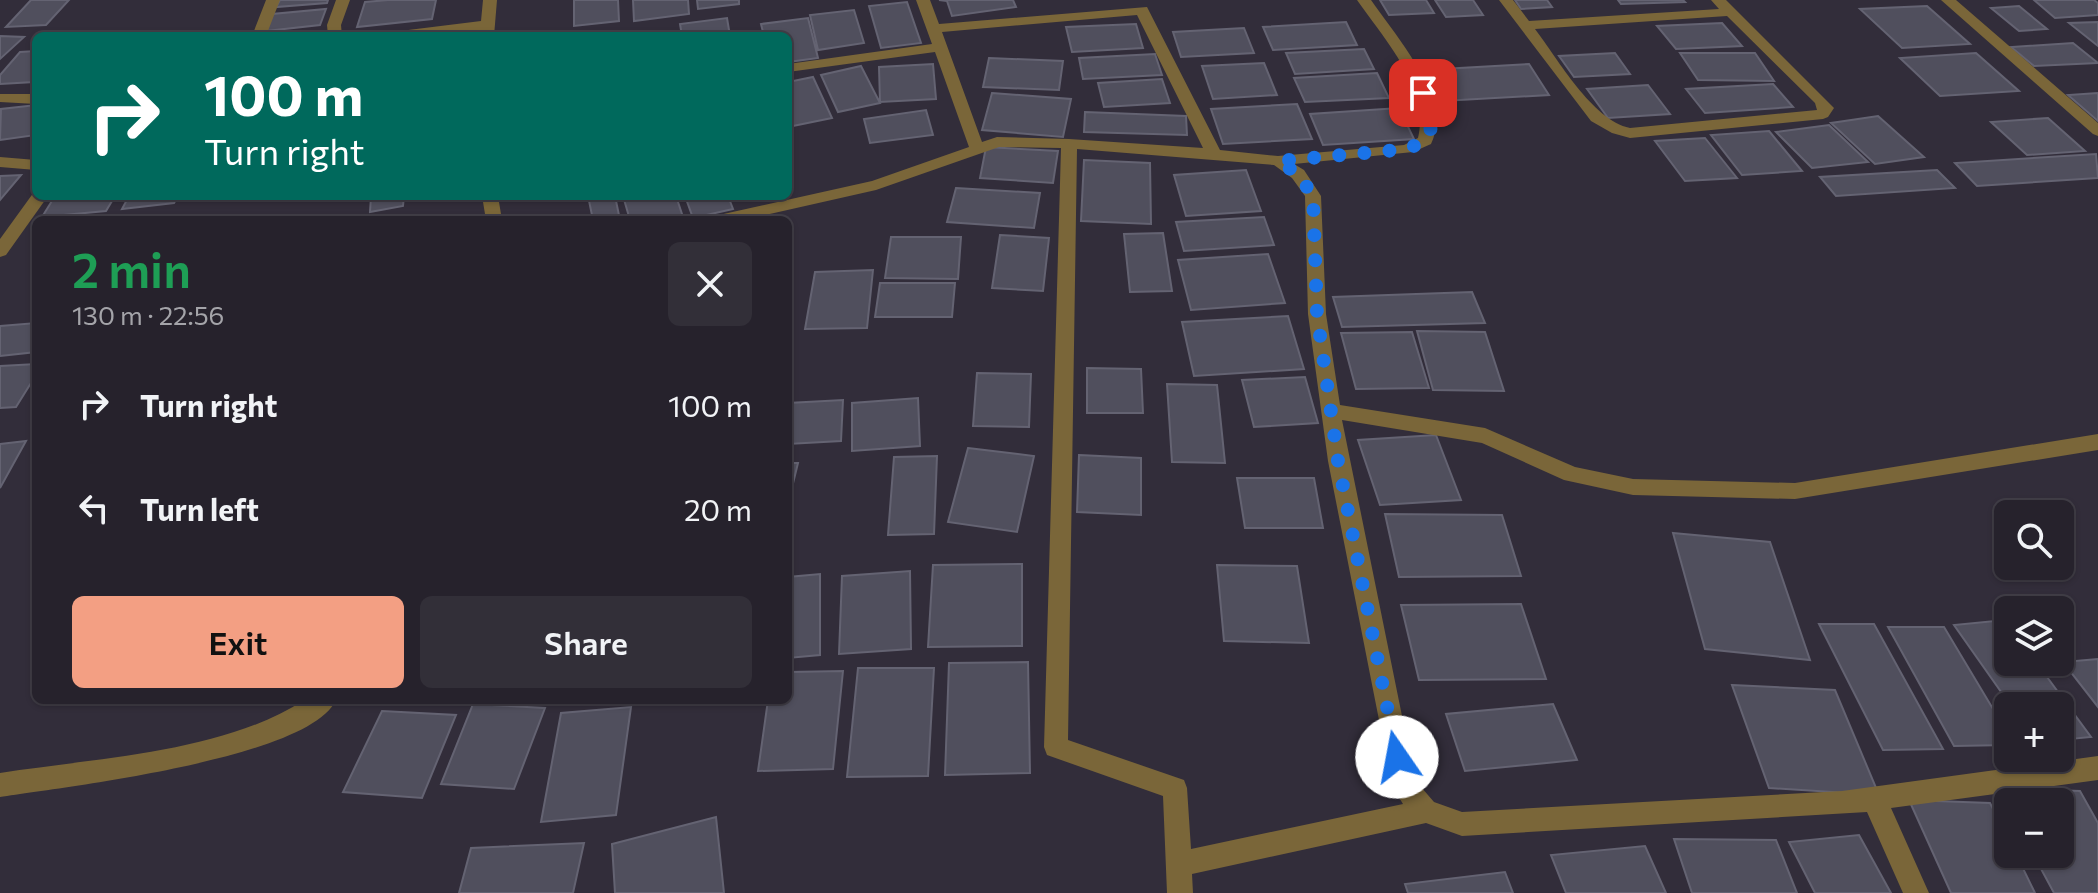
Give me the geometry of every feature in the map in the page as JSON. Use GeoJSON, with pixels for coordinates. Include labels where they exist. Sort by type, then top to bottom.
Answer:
{"type":"FeatureCollection","features":[{"type":"Feature","properties":{"kind":"street"},"geometry":{"type":"LineString","coordinates":[[261,32],[273,0]]}},
{"type":"Feature","properties":{"kind":"street"},"geometry":{"type":"LineString","coordinates":[[335,32],[343,0]]}},
{"type":"Feature","properties":{"kind":"street"},"geometry":{"type":"LineString","coordinates":[[487,31],[490,0]]}},
{"type":"Feature","properties":{"kind":"street"},"geometry":{"type":"LineString","coordinates":[[923,0],[978,151]]}},
{"type":"Feature","properties":{"kind":"street"},"geometry":{"type":"LineString","coordinates":[[737,216],[876,185],[997,142],[1069,144],[1278,161],[1407,149],[1425,141],[1431,128],[1423,93],[1364,0]]}},
{"type":"Feature","properties":{"kind":"street"},"geometry":{"type":"LineString","coordinates":[[1506,0],[1596,118],[1617,130],[1630,133],[1823,114],[1826,108],[1820,100],[1718,0]]}},
{"type":"Feature","properties":{"kind":"street"},"geometry":{"type":"LineString","coordinates":[[1948,0],[2098,131]]}},
{"type":"Feature","properties":{"kind":"street"},"geometry":{"type":"LineString","coordinates":[[792,67],[936,38],[1141,5],[1214,154]]}},
{"type":"Feature","properties":{"kind":"street"},"geometry":{"type":"LineString","coordinates":[[1525,25],[1730,12]]}},
{"type":"Feature","properties":{"kind":"street"},"geometry":{"type":"LineString","coordinates":[[0,98],[32,99]]}},
{"type":"Feature","properties":{"kind":"street"},"geometry":{"type":"LineString","coordinates":[[1069,144],[1056,747],[1175,788],[1180,893]]}},
{"type":"Feature","properties":{"kind":"street"},"geometry":{"type":"LineString","coordinates":[[1278,161],[1298,174],[1313,196],[1317,314],[1331,411],[1378,667],[1404,786],[1426,811],[1462,824],[1874,800],[1956,790],[2003,779],[2098,768]]}},
{"type":"Feature","properties":{"kind":"street"},"geometry":{"type":"LineString","coordinates":[[0,162],[32,165]]}},
{"type":"Feature","properties":{"kind":"street"},"geometry":{"type":"LineString","coordinates":[[0,251],[37,200]]}},
{"type":"Feature","properties":{"kind":"street"},"geometry":{"type":"LineString","coordinates":[[1331,411],[1485,436],[1571,474],[1633,487],[1795,491],[2098,442]]}},
{"type":"Feature","properties":{"kind":"street"},"geometry":{"type":"LineString","coordinates":[[0,785],[204,753],[286,725],[318,704]]}},
{"type":"Feature","properties":{"kind":"street"},"geometry":{"type":"LineString","coordinates":[[1874,800],[1916,893]]}},
{"type":"Feature","properties":{"kind":"street"},"geometry":{"type":"LineString","coordinates":[[1180,864],[1426,811]]}},
{"type":"Feature","properties":{"kind":"building"},"geometry":{"type":"Polygon","coordinates":[[[31,0],[69,0],[46,25],[6,27],[31,0]]]}},
{"type":"Feature","properties":{"kind":"building"},"geometry":{"type":"Polygon","coordinates":[[[280,0],[328,0],[327,3],[276,7],[280,0]]]}},
{"type":"Feature","properties":{"kind":"building"},"geometry":{"type":"Polygon","coordinates":[[[436,0],[432,19],[357,27],[365,2],[436,0]]]}},
{"type":"Feature","properties":{"kind":"building"},"geometry":{"type":"Polygon","coordinates":[[[574,0],[618,0],[619,21],[574,26],[574,0]]]}},
{"type":"Feature","properties":{"kind":"building"},"geometry":{"type":"Polygon","coordinates":[[[633,0],[688,0],[689,14],[634,21],[633,0]]]}},
{"type":"Feature","properties":{"kind":"building"},"geometry":{"type":"Polygon","coordinates":[[[697,0],[739,0],[739,4],[698,9],[697,0]]]}},
{"type":"Feature","properties":{"kind":"building"},"geometry":{"type":"Polygon","coordinates":[[[939,0],[1013,0],[1016,7],[952,16],[947,1],[939,0]]]}},
{"type":"Feature","properties":{"kind":"building"},"geometry":{"type":"Polygon","coordinates":[[[1380,0],[1426,0],[1434,13],[1389,15],[1380,0]]]}},
{"type":"Feature","properties":{"kind":"building"},"geometry":{"type":"Polygon","coordinates":[[[1435,0],[1473,0],[1483,15],[1446,17],[1435,0]]]}},
{"type":"Feature","properties":{"kind":"building"},"geometry":{"type":"Polygon","coordinates":[[[1515,0],[1547,0],[1552,7],[1521,9],[1515,0]]]}},
{"type":"Feature","properties":{"kind":"building"},"geometry":{"type":"Polygon","coordinates":[[[1618,0],[1683,0],[1685,2],[1621,4],[1618,0]]]}},
{"type":"Feature","properties":{"kind":"building"},"geometry":{"type":"Polygon","coordinates":[[[2034,0],[2094,0],[2098,3],[2098,15],[2055,18],[2034,0]]]}},
{"type":"Feature","properties":{"kind":"building"},"geometry":{"type":"Polygon","coordinates":[[[907,2],[921,43],[881,48],[869,6],[907,2]]]}},
{"type":"Feature","properties":{"kind":"building"},"geometry":{"type":"Polygon","coordinates":[[[1927,6],[1970,44],[1902,48],[1860,9],[1927,6]]]}},
{"type":"Feature","properties":{"kind":"building"},"geometry":{"type":"Polygon","coordinates":[[[2019,6],[2047,29],[2019,31],[1991,8],[2019,6]]]}},
{"type":"Feature","properties":{"kind":"building"},"geometry":{"type":"Polygon","coordinates":[[[326,9],[320,25],[266,31],[272,14],[326,9]]]}},
{"type":"Feature","properties":{"kind":"building"},"geometry":{"type":"Polygon","coordinates":[[[854,10],[864,43],[818,50],[810,15],[854,10]]]}},
{"type":"Feature","properties":{"kind":"building"},"geometry":{"type":"Polygon","coordinates":[[[727,18],[729,32],[681,32],[680,24],[727,18]]]}},
{"type":"Feature","properties":{"kind":"building"},"geometry":{"type":"Polygon","coordinates":[[[808,18],[818,58],[792,61],[792,32],[763,32],[761,24],[808,18]]]}},
{"type":"Feature","properties":{"kind":"building"},"geometry":{"type":"Polygon","coordinates":[[[1346,22],[1357,45],[1273,50],[1263,27],[1346,22]]]}},
{"type":"Feature","properties":{"kind":"building"},"geometry":{"type":"Polygon","coordinates":[[[2098,22],[2098,46],[2069,23],[2098,22]]]}},
{"type":"Feature","properties":{"kind":"building"},"geometry":{"type":"Polygon","coordinates":[[[1722,23],[1742,46],[1676,49],[1657,26],[1722,23]]]}},
{"type":"Feature","properties":{"kind":"building"},"geometry":{"type":"Polygon","coordinates":[[[1136,24],[1143,48],[1072,52],[1066,27],[1136,24]]]}},
{"type":"Feature","properties":{"kind":"building"},"geometry":{"type":"Polygon","coordinates":[[[1244,28],[1254,53],[1181,57],[1173,32],[1244,28]]]}},
{"type":"Feature","properties":{"kind":"building"},"geometry":{"type":"Polygon","coordinates":[[[0,36],[24,37],[0,59],[0,36]]]}},
{"type":"Feature","properties":{"kind":"building"},"geometry":{"type":"Polygon","coordinates":[[[2073,43],[2098,63],[2034,66],[2011,47],[2073,43]]]}},
{"type":"Feature","properties":{"kind":"building"},"geometry":{"type":"Polygon","coordinates":[[[1364,49],[1374,69],[1295,74],[1286,53],[1364,49]]]}},
{"type":"Feature","properties":{"kind":"building"},"geometry":{"type":"Polygon","coordinates":[[[32,51],[32,82],[0,84],[0,75],[20,52],[32,51]]]}},
{"type":"Feature","properties":{"kind":"building"},"geometry":{"type":"Polygon","coordinates":[[[1615,53],[1630,74],[1574,77],[1559,56],[1615,53]]]}},
{"type":"Feature","properties":{"kind":"building"},"geometry":{"type":"Polygon","coordinates":[[[1680,53],[1755,53],[1774,81],[1698,80],[1680,53]]]}},
{"type":"Feature","properties":{"kind":"building"},"geometry":{"type":"Polygon","coordinates":[[[1976,53],[2019,91],[1940,96],[1900,58],[1976,53]]]}},
{"type":"Feature","properties":{"kind":"building"},"geometry":{"type":"Polygon","coordinates":[[[1155,54],[1162,75],[1083,79],[1079,58],[1155,54]]]}},
{"type":"Feature","properties":{"kind":"building"},"geometry":{"type":"Polygon","coordinates":[[[989,58],[1063,61],[1059,90],[983,87],[989,58]]]}},
{"type":"Feature","properties":{"kind":"building"},"geometry":{"type":"Polygon","coordinates":[[[1264,63],[1277,95],[1213,99],[1202,66],[1264,63]]]}},
{"type":"Feature","properties":{"kind":"building"},"geometry":{"type":"Polygon","coordinates":[[[933,64],[936,99],[880,102],[879,67],[933,64]]]}},
{"type":"Feature","properties":{"kind":"building"},"geometry":{"type":"Polygon","coordinates":[[[1529,64],[1549,95],[1442,101],[1425,70],[1529,64]]]}},
{"type":"Feature","properties":{"kind":"building"},"geometry":{"type":"Polygon","coordinates":[[[861,66],[880,103],[838,112],[821,75],[861,66]]]}},
{"type":"Feature","properties":{"kind":"building"},"geometry":{"type":"Polygon","coordinates":[[[1377,73],[1389,98],[1305,102],[1294,78],[1377,73]]]}},
{"type":"Feature","properties":{"kind":"building"},"geometry":{"type":"Polygon","coordinates":[[[813,77],[832,118],[792,126],[792,81],[813,77]]]}},
{"type":"Feature","properties":{"kind":"building"},"geometry":{"type":"Polygon","coordinates":[[[1162,79],[1170,103],[1104,107],[1098,83],[1162,79]]]}},
{"type":"Feature","properties":{"kind":"building"},"geometry":{"type":"Polygon","coordinates":[[[1773,84],[1793,107],[1705,113],[1686,89],[1773,84]]]}},
{"type":"Feature","properties":{"kind":"building"},"geometry":{"type":"Polygon","coordinates":[[[1648,85],[1670,114],[1608,118],[1587,89],[1648,85]]]}},
{"type":"Feature","properties":{"kind":"building"},"geometry":{"type":"Polygon","coordinates":[[[992,93],[1071,99],[1063,137],[982,130],[992,93]]]}},
{"type":"Feature","properties":{"kind":"building"},"geometry":{"type":"Polygon","coordinates":[[[2098,93],[2098,121],[2068,95],[2098,93]]]}},
{"type":"Feature","properties":{"kind":"building"},"geometry":{"type":"Polygon","coordinates":[[[1297,104],[1312,139],[1223,144],[1211,109],[1297,104]]]}},
{"type":"Feature","properties":{"kind":"building"},"geometry":{"type":"Polygon","coordinates":[[[32,105],[32,136],[0,140],[1,109],[32,105]]]}},
{"type":"Feature","properties":{"kind":"building"},"geometry":{"type":"Polygon","coordinates":[[[1399,108],[1414,139],[1323,145],[1310,114],[1399,108]]]}},
{"type":"Feature","properties":{"kind":"building"},"geometry":{"type":"Polygon","coordinates":[[[926,110],[933,135],[870,143],[864,119],[926,110]]]}},
{"type":"Feature","properties":{"kind":"building"},"geometry":{"type":"Polygon","coordinates":[[[1085,112],[1186,116],[1187,135],[1084,132],[1085,112]]]}},
{"type":"Feature","properties":{"kind":"building"},"geometry":{"type":"Polygon","coordinates":[[[1878,116],[1924,157],[1875,164],[1831,123],[1878,116]]]}},
{"type":"Feature","properties":{"kind":"building"},"geometry":{"type":"Polygon","coordinates":[[[2048,118],[2085,151],[2027,155],[1991,122],[2048,118]]]}},
{"type":"Feature","properties":{"kind":"building"},"geometry":{"type":"Polygon","coordinates":[[[1829,125],[1868,162],[1812,168],[1776,132],[1829,125]]]}},
{"type":"Feature","properties":{"kind":"building"},"geometry":{"type":"Polygon","coordinates":[[[1769,131],[1802,171],[1742,175],[1711,135],[1769,131]]]}},
{"type":"Feature","properties":{"kind":"building"},"geometry":{"type":"Polygon","coordinates":[[[1705,138],[1737,178],[1685,181],[1655,141],[1705,138]]]}},
{"type":"Feature","properties":{"kind":"building"},"geometry":{"type":"Polygon","coordinates":[[[986,147],[1058,151],[1053,183],[980,178],[986,147]]]}},
{"type":"Feature","properties":{"kind":"building"},"geometry":{"type":"Polygon","coordinates":[[[2096,154],[2098,178],[1977,186],[1955,163],[2096,154]]]}},
{"type":"Feature","properties":{"kind":"building"},"geometry":{"type":"Polygon","coordinates":[[[1084,160],[1150,163],[1151,224],[1081,221],[1084,160]]]}},
{"type":"Feature","properties":{"kind":"building"},"geometry":{"type":"Polygon","coordinates":[[[1246,170],[1261,211],[1186,216],[1174,175],[1246,170]]]}},
{"type":"Feature","properties":{"kind":"building"},"geometry":{"type":"Polygon","coordinates":[[[1937,170],[1955,188],[1836,196],[1820,177],[1937,170]]]}},
{"type":"Feature","properties":{"kind":"building"},"geometry":{"type":"Polygon","coordinates":[[[21,175],[0,200],[0,176],[21,175]]]}},
{"type":"Feature","properties":{"kind":"building"},"geometry":{"type":"Polygon","coordinates":[[[956,188],[1040,193],[1034,228],[947,222],[956,188]]]}},
{"type":"Feature","properties":{"kind":"building"},"geometry":{"type":"Polygon","coordinates":[[[53,200],[113,200],[106,211],[43,216],[53,200]]]}},
{"type":"Feature","properties":{"kind":"building"},"geometry":{"type":"Polygon","coordinates":[[[127,200],[176,200],[174,203],[122,209],[127,200]]]}},
{"type":"Feature","properties":{"kind":"building"},"geometry":{"type":"Polygon","coordinates":[[[371,200],[404,200],[403,206],[370,212],[371,200]]]}},
{"type":"Feature","properties":{"kind":"building"},"geometry":{"type":"Polygon","coordinates":[[[589,200],[616,200],[619,216],[592,216],[589,200]]]}},
{"type":"Feature","properties":{"kind":"building"},"geometry":{"type":"Polygon","coordinates":[[[624,200],[677,200],[683,216],[629,216],[624,200]]]}},
{"type":"Feature","properties":{"kind":"building"},"geometry":{"type":"Polygon","coordinates":[[[686,200],[730,200],[733,209],[702,216],[692,216],[686,200]]]}},
{"type":"Feature","properties":{"kind":"building"},"geometry":{"type":"Polygon","coordinates":[[[1264,217],[1274,245],[1184,251],[1176,222],[1264,217]]]}},
{"type":"Feature","properties":{"kind":"building"},"geometry":{"type":"Polygon","coordinates":[[[1163,233],[1172,291],[1130,292],[1124,234],[1163,233]]]}},
{"type":"Feature","properties":{"kind":"building"},"geometry":{"type":"Polygon","coordinates":[[[1000,235],[1049,238],[1043,291],[992,288],[1000,235]]]}},
{"type":"Feature","properties":{"kind":"building"},"geometry":{"type":"Polygon","coordinates":[[[891,237],[961,237],[958,279],[885,278],[891,237]]]}},
{"type":"Feature","properties":{"kind":"building"},"geometry":{"type":"Polygon","coordinates":[[[1268,254],[1285,303],[1191,310],[1178,260],[1268,254]]]}},
{"type":"Feature","properties":{"kind":"building"},"geometry":{"type":"Polygon","coordinates":[[[873,270],[867,328],[805,329],[815,272],[873,270]]]}},
{"type":"Feature","properties":{"kind":"building"},"geometry":{"type":"Polygon","coordinates":[[[880,283],[955,283],[952,317],[875,317],[880,283]]]}},
{"type":"Feature","properties":{"kind":"building"},"geometry":{"type":"Polygon","coordinates":[[[1472,292],[1485,323],[1342,327],[1333,297],[1472,292]]]}},
{"type":"Feature","properties":{"kind":"building"},"geometry":{"type":"Polygon","coordinates":[[[1288,316],[1304,369],[1194,376],[1182,322],[1288,316]]]}},
{"type":"Feature","properties":{"kind":"building"},"geometry":{"type":"Polygon","coordinates":[[[32,323],[32,352],[0,356],[0,326],[32,323]]]}},
{"type":"Feature","properties":{"kind":"building"},"geometry":{"type":"Polygon","coordinates":[[[1417,331],[1485,332],[1504,391],[1433,390],[1417,331]]]}},
{"type":"Feature","properties":{"kind":"building"},"geometry":{"type":"Polygon","coordinates":[[[1412,332],[1429,388],[1356,389],[1341,333],[1412,332]]]}},
{"type":"Feature","properties":{"kind":"building"},"geometry":{"type":"Polygon","coordinates":[[[32,364],[32,381],[16,407],[0,408],[0,366],[32,364]]]}},
{"type":"Feature","properties":{"kind":"building"},"geometry":{"type":"Polygon","coordinates":[[[1087,368],[1141,369],[1143,413],[1087,413],[1087,368]]]}},
{"type":"Feature","properties":{"kind":"building"},"geometry":{"type":"Polygon","coordinates":[[[977,373],[1031,374],[1029,427],[973,426],[977,373]]]}},
{"type":"Feature","properties":{"kind":"building"},"geometry":{"type":"Polygon","coordinates":[[[1305,377],[1318,423],[1254,427],[1242,380],[1305,377]]]}},
{"type":"Feature","properties":{"kind":"building"},"geometry":{"type":"Polygon","coordinates":[[[1167,384],[1217,385],[1225,463],[1172,462],[1167,384]]]}},
{"type":"Feature","properties":{"kind":"building"},"geometry":{"type":"Polygon","coordinates":[[[918,398],[920,446],[852,451],[852,403],[918,398]]]}},
{"type":"Feature","properties":{"kind":"building"},"geometry":{"type":"Polygon","coordinates":[[[843,400],[841,441],[792,444],[792,403],[843,400]]]}},
{"type":"Feature","properties":{"kind":"building"},"geometry":{"type":"Polygon","coordinates":[[[1436,435],[1461,500],[1380,505],[1358,440],[1436,435]]]}},
{"type":"Feature","properties":{"kind":"building"},"geometry":{"type":"Polygon","coordinates":[[[26,441],[0,488],[0,444],[26,441]]]}},
{"type":"Feature","properties":{"kind":"building"},"geometry":{"type":"Polygon","coordinates":[[[968,448],[1034,456],[1017,532],[948,522],[968,448]]]}},
{"type":"Feature","properties":{"kind":"building"},"geometry":{"type":"Polygon","coordinates":[[[1079,455],[1141,458],[1141,515],[1077,512],[1079,455]]]}},
{"type":"Feature","properties":{"kind":"building"},"geometry":{"type":"Polygon","coordinates":[[[937,456],[934,534],[888,535],[894,457],[937,456]]]}},
{"type":"Feature","properties":{"kind":"building"},"geometry":{"type":"Polygon","coordinates":[[[792,463],[798,463],[792,488],[792,463]]]}},
{"type":"Feature","properties":{"kind":"building"},"geometry":{"type":"Polygon","coordinates":[[[1237,478],[1314,478],[1323,528],[1245,528],[1237,478]]]}},
{"type":"Feature","properties":{"kind":"building"},"geometry":{"type":"Polygon","coordinates":[[[1385,514],[1502,515],[1521,576],[1399,577],[1385,514]]]}},
{"type":"Feature","properties":{"kind":"building"},"geometry":{"type":"Polygon","coordinates":[[[1673,533],[1770,542],[1810,660],[1705,649],[1673,533]]]}},
{"type":"Feature","properties":{"kind":"building"},"geometry":{"type":"Polygon","coordinates":[[[1022,564],[1022,646],[928,647],[933,565],[1022,564]]]}},
{"type":"Feature","properties":{"kind":"building"},"geometry":{"type":"Polygon","coordinates":[[[1217,565],[1297,566],[1309,643],[1224,641],[1217,565]]]}},
{"type":"Feature","properties":{"kind":"building"},"geometry":{"type":"Polygon","coordinates":[[[910,571],[911,649],[839,654],[842,576],[910,571]]]}},
{"type":"Feature","properties":{"kind":"building"},"geometry":{"type":"Polygon","coordinates":[[[820,574],[820,655],[792,658],[792,577],[820,574]]]}},
{"type":"Feature","properties":{"kind":"building"},"geometry":{"type":"Polygon","coordinates":[[[1521,604],[1546,679],[1419,680],[1401,605],[1521,604]]]}},
{"type":"Feature","properties":{"kind":"building"},"geometry":{"type":"Polygon","coordinates":[[[1994,621],[1994,676],[2046,676],[2058,692],[2001,692],[1954,625],[1994,621]]]}},
{"type":"Feature","properties":{"kind":"building"},"geometry":{"type":"Polygon","coordinates":[[[1819,624],[1874,624],[1943,749],[1883,750],[1819,624]]]}},
{"type":"Feature","properties":{"kind":"building"},"geometry":{"type":"Polygon","coordinates":[[[1888,627],[1944,627],[1994,711],[1994,745],[1954,746],[1888,627]]]}},
{"type":"Feature","properties":{"kind":"building"},"geometry":{"type":"Polygon","coordinates":[[[2098,659],[2098,707],[2074,676],[2074,661],[2098,659]]]}},
{"type":"Feature","properties":{"kind":"building"},"geometry":{"type":"Polygon","coordinates":[[[1028,662],[1030,773],[945,775],[949,663],[1028,662]]]}},
{"type":"Feature","properties":{"kind":"building"},"geometry":{"type":"Polygon","coordinates":[[[858,668],[934,668],[928,776],[847,777],[858,668]]]}},
{"type":"Feature","properties":{"kind":"building"},"geometry":{"type":"Polygon","coordinates":[[[843,671],[833,769],[758,771],[767,704],[792,704],[792,672],[843,671]]]}},
{"type":"Feature","properties":{"kind":"building"},"geometry":{"type":"Polygon","coordinates":[[[1732,685],[1835,690],[1879,795],[1769,788],[1732,685]]]}},
{"type":"Feature","properties":{"kind":"building"},"geometry":{"type":"Polygon","coordinates":[[[473,704],[545,708],[514,789],[441,784],[473,704]]]}},
{"type":"Feature","properties":{"kind":"building"},"geometry":{"type":"Polygon","coordinates":[[[1553,704],[1577,760],[1465,771],[1446,714],[1553,704]]]}},
{"type":"Feature","properties":{"kind":"building"},"geometry":{"type":"Polygon","coordinates":[[[631,707],[616,815],[541,822],[561,713],[631,707]]]}},
{"type":"Feature","properties":{"kind":"building"},"geometry":{"type":"Polygon","coordinates":[[[382,711],[456,715],[422,798],[343,792],[382,711]]]}},
{"type":"Feature","properties":{"kind":"building"},"geometry":{"type":"Polygon","coordinates":[[[2074,714],[2091,737],[2074,739],[2074,714]]]}},
{"type":"Feature","properties":{"kind":"building"},"geometry":{"type":"Polygon","coordinates":[[[2074,791],[2080,791],[2098,823],[2098,893],[2054,893],[2041,868],[2074,868],[2074,791]]]}},
{"type":"Feature","properties":{"kind":"building"},"geometry":{"type":"Polygon","coordinates":[[[1909,800],[1990,803],[1994,811],[1994,868],[2023,868],[2035,893],[1951,893],[1909,800]]]}},
{"type":"Feature","properties":{"kind":"building"},"geometry":{"type":"Polygon","coordinates":[[[716,817],[724,893],[615,893],[612,844],[716,817]]]}},
{"type":"Feature","properties":{"kind":"building"},"geometry":{"type":"Polygon","coordinates":[[[1859,835],[1891,893],[1815,893],[1789,842],[1859,835]]]}},
{"type":"Feature","properties":{"kind":"building"},"geometry":{"type":"Polygon","coordinates":[[[1674,839],[1776,840],[1797,893],[1692,893],[1674,839]]]}},
{"type":"Feature","properties":{"kind":"building"},"geometry":{"type":"Polygon","coordinates":[[[584,843],[573,893],[459,893],[471,848],[584,843]]]}},
{"type":"Feature","properties":{"kind":"building"},"geometry":{"type":"Polygon","coordinates":[[[1645,846],[1666,893],[1566,893],[1551,855],[1645,846]]]}},
{"type":"Feature","properties":{"kind":"building"},"geometry":{"type":"Polygon","coordinates":[[[1505,872],[1513,893],[1408,893],[1405,884],[1505,872]]]}},
{"type":"Feature","properties":{"kind":"route"},"geometry":{"type":"LineString","coordinates":[[1397,757],[1338,461],[1317,314],[1313,196],[1298,174],[1278,161],[1407,149],[1425,141],[1431,128],[1423,93]]}}]}
